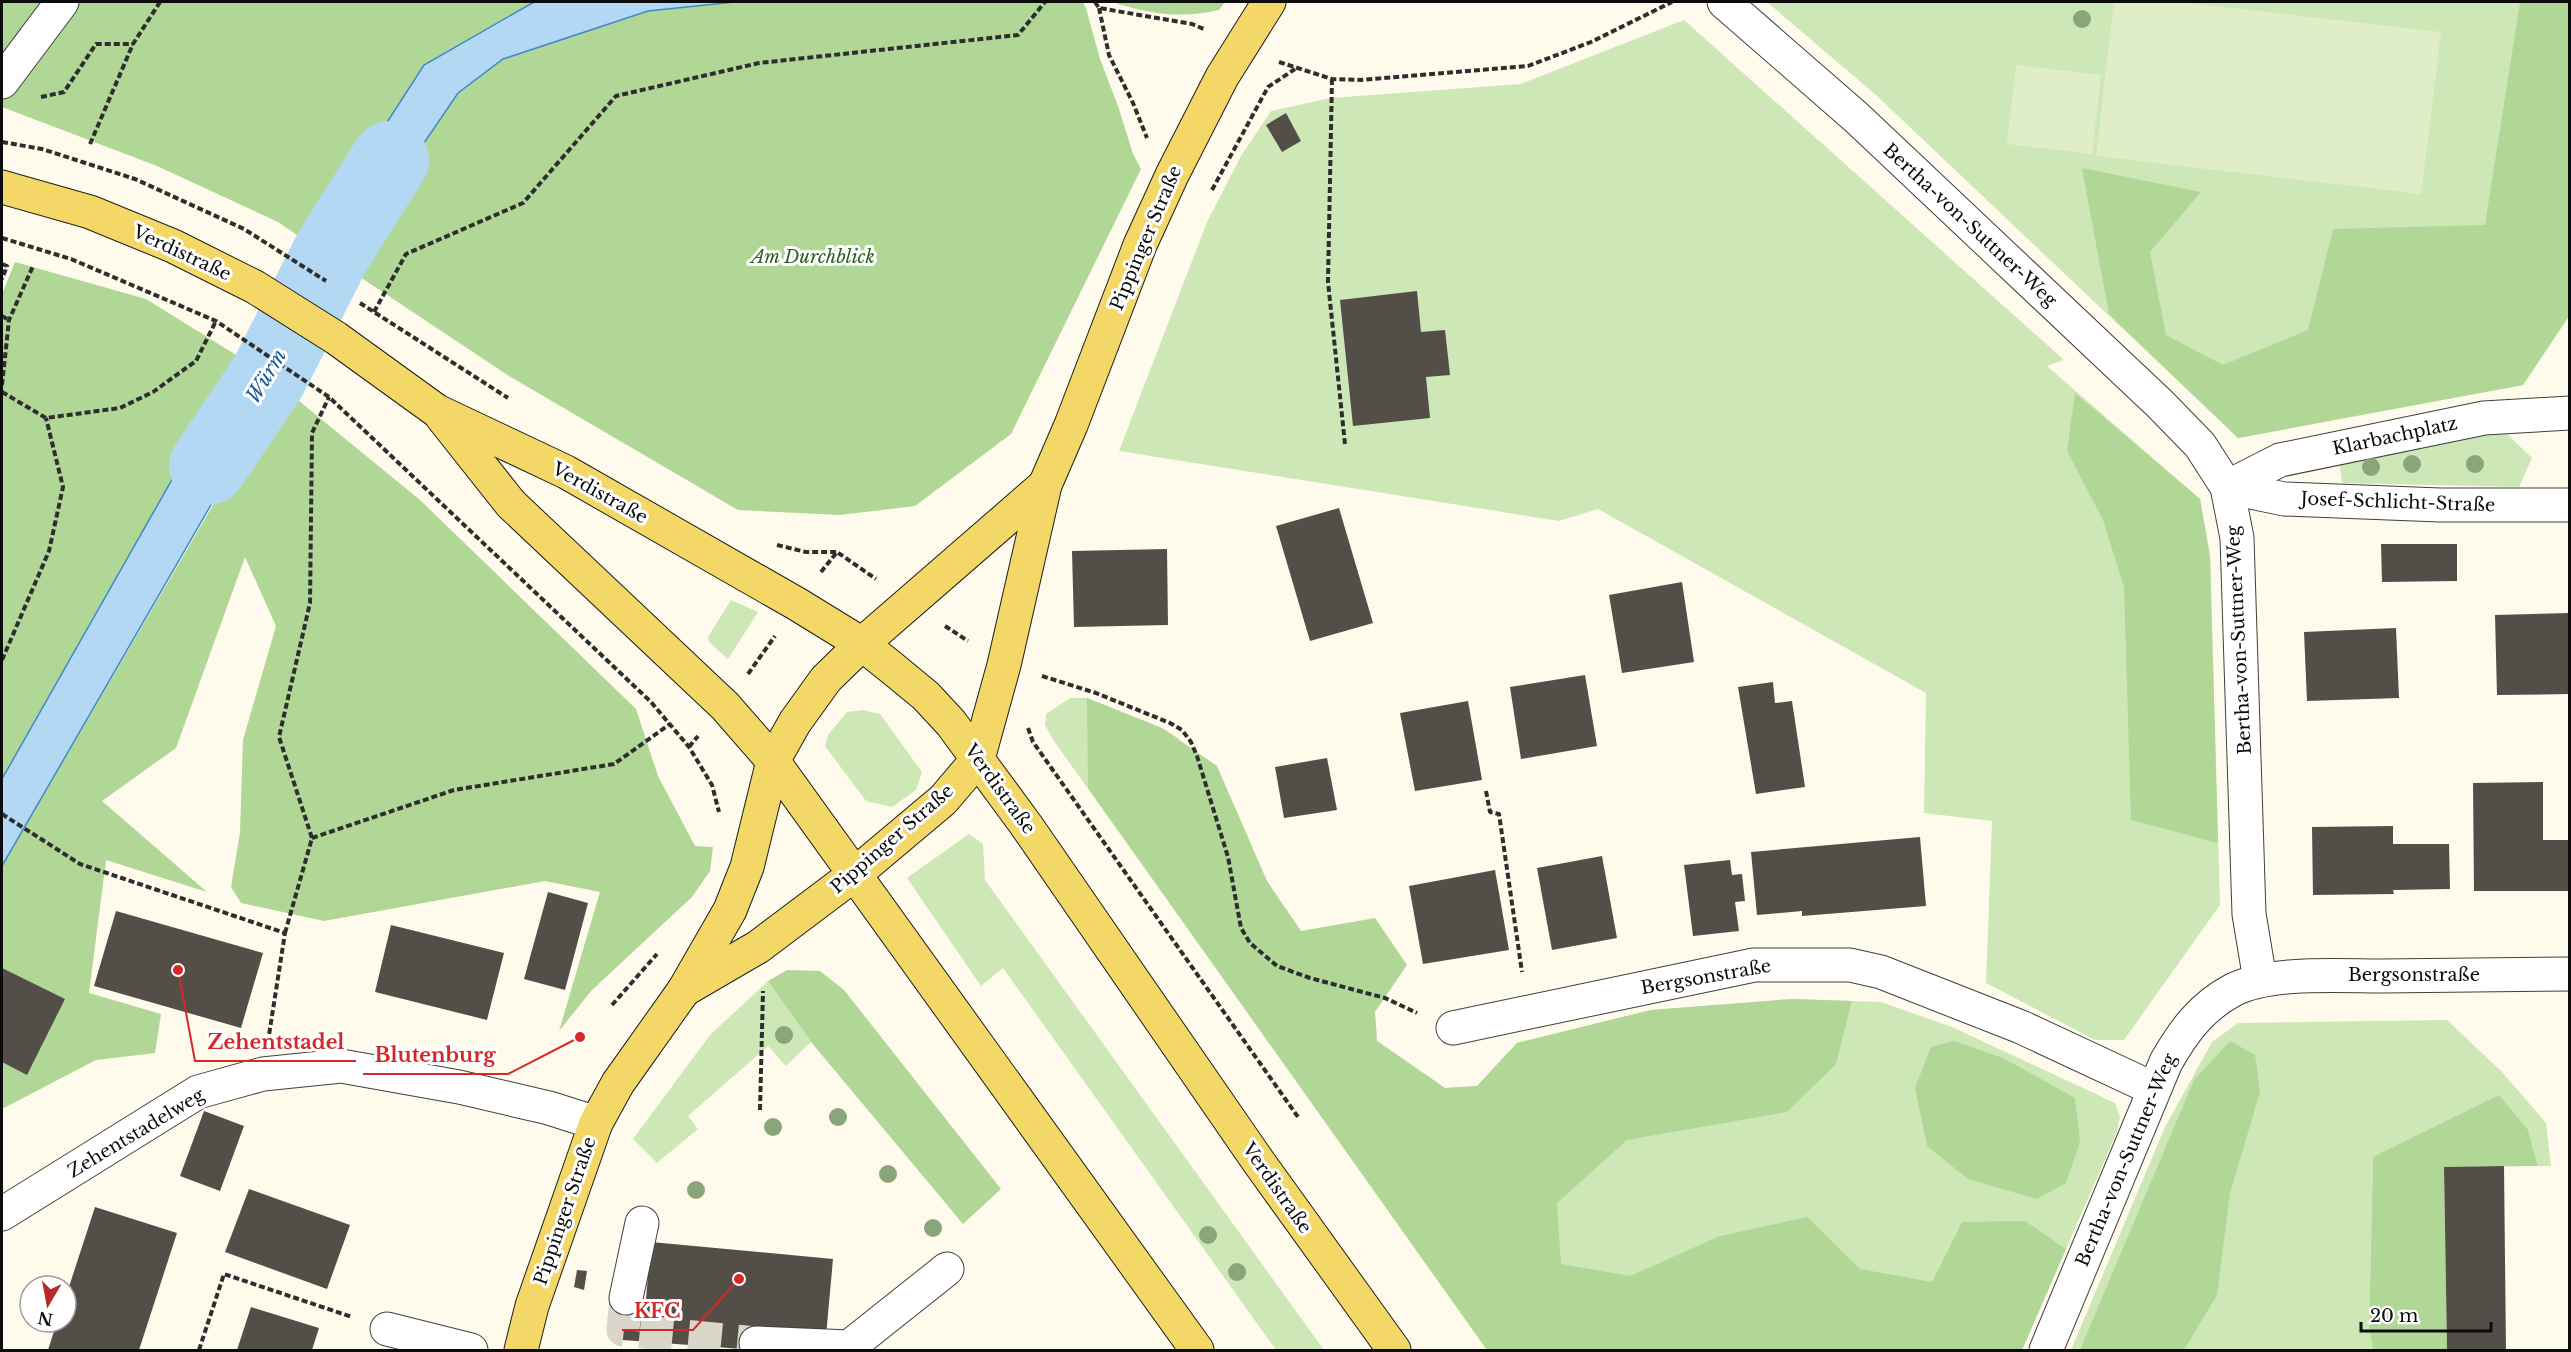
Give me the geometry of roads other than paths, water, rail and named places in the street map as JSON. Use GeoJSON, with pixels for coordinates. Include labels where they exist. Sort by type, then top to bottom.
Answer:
{"type":"FeatureCollection","features":[{"type":"Feature","properties":{"kind":"main road","name":"Pippinger Straße"},"geometry":{"type":"LineString","coordinates":[[684,990],[758,947],[855,874],[944,800],[978,759],[1004,664],[1045,485],[1071,425],[1140,245],[1172,175],[1241,45],[1269,2]]}},
{"type":"Feature","properties":{"kind":"main road","name":"Verdistraße"},"geometry":{"type":"LineString","coordinates":[[2,187],[90,212],[173,246],[255,287],[336,338],[437,411],[566,472],[862,644],[926,696],[951,723],[1033,834],[1264,1171],[1394,1350]]}},
{"type":"Feature","properties":{"kind":"main road","name":"Verdistraße"},"geometry":{"type":"LineString","coordinates":[[437,411],[511,504],[726,706],[773,761],[1197,1350]]}},
{"type":"Feature","properties":{"kind":"main road","name":"Pippinger Straße"},"geometry":{"type":"LineString","coordinates":[[522,1350],[532,1306],[596,1124],[618,1083],[684,990],[730,910],[747,867],[773,761],[795,722],[826,679],[862,644],[1045,485]]}},
{"type":"Feature","properties":{"kind":"street"},"geometry":{"type":"LineString","coordinates":[[2,82],[62,2]]}},
{"type":"Feature","properties":{"kind":"street","name":"Bertha-von-Suttner-Weg"},"geometry":{"type":"LineString","coordinates":[[1724,2],[1857,118],[2160,404],[2200,445],[2227,487],[2237,538],[2249,914],[2260,980],[2233,990],[2200,1011],[2181,1035],[2154,1089],[2046,1350]]}},
{"type":"Feature","properties":{"kind":"street","name":"Klarbachplatz"},"geometry":{"type":"LineString","coordinates":[[2227,487],[2280,460],[2484,418],[2570,412]]}},
{"type":"Feature","properties":{"kind":"street","name":"Josef-Schlicht-Straße"},"geometry":{"type":"LineString","coordinates":[[2227,487],[2284,499],[2440,505],[2570,505]]}},
{"type":"Feature","properties":{"kind":"street","name":"Bergsonstraße"},"geometry":{"type":"LineString","coordinates":[[1453,1028],[1754,965],[1850,965],[1881,972],[2021,1026],[2154,1089]]}},
{"type":"Feature","properties":{"kind":"street","name":"Bergsonstraße"},"geometry":{"type":"LineString","coordinates":[[2260,980],[2323,976],[2570,974]]}},
{"type":"Feature","properties":{"kind":"street","name":"Zehentstadelweg"},"geometry":{"type":"LineString","coordinates":[[2,1215],[198,1092],[263,1074],[341,1066],[459,1087],[549,1108],[596,1124]]}},
{"type":"Feature","properties":{"kind":"street"},"geometry":{"type":"LineString","coordinates":[[626,1298],[642,1223]]}},
{"type":"Feature","properties":{"kind":"street"},"geometry":{"type":"LineString","coordinates":[[756,1343],[849,1347],[947,1269]]}},
{"type":"Feature","properties":{"kind":"street"},"geometry":{"type":"LineString","coordinates":[[387,1329],[471,1350]]}},
{"type":"Feature","properties":{"kind":"water"},"geometry":{"type":"Polygon","coordinates":[[[534,2],[735,2],[648,11],[503,59],[458,93],[345,259],[311,240],[424,65],[534,2]]]}},
{"type":"Feature","properties":{"kind":"water"},"geometry":{"type":"Polygon","coordinates":[[[241,358],[281,384],[2,866],[2,779],[241,358]]]}},
{"type":"Feature","properties":{"kind":"waterway","name":"Würm"},"geometry":{"type":"LineString","coordinates":[[208,466],[268,377],[332,252],[390,160]]}},
{"type":"Feature","properties":{"kind":"tunnel"},"geometry":{"type":"LineString","coordinates":[[626,1298],[623,1330],[756,1343]]}},
{"type":"Feature","properties":{"kind":"place","name":"Zehentstadel"},"geometry":{"type":"Point","coordinates":[178,970]}},
{"type":"Feature","properties":{"kind":"place","name":"Blutenburg"},"geometry":{"type":"Point","coordinates":[580,1037]}},
{"type":"Feature","properties":{"kind":"place","name":"KFC"},"geometry":{"type":"Point","coordinates":[739,1279]}},
{"type":"Feature","properties":{"kind":"park label","name":"Am Durchblick"},"geometry":{"type":"Point","coordinates":[813,257]}}]}
